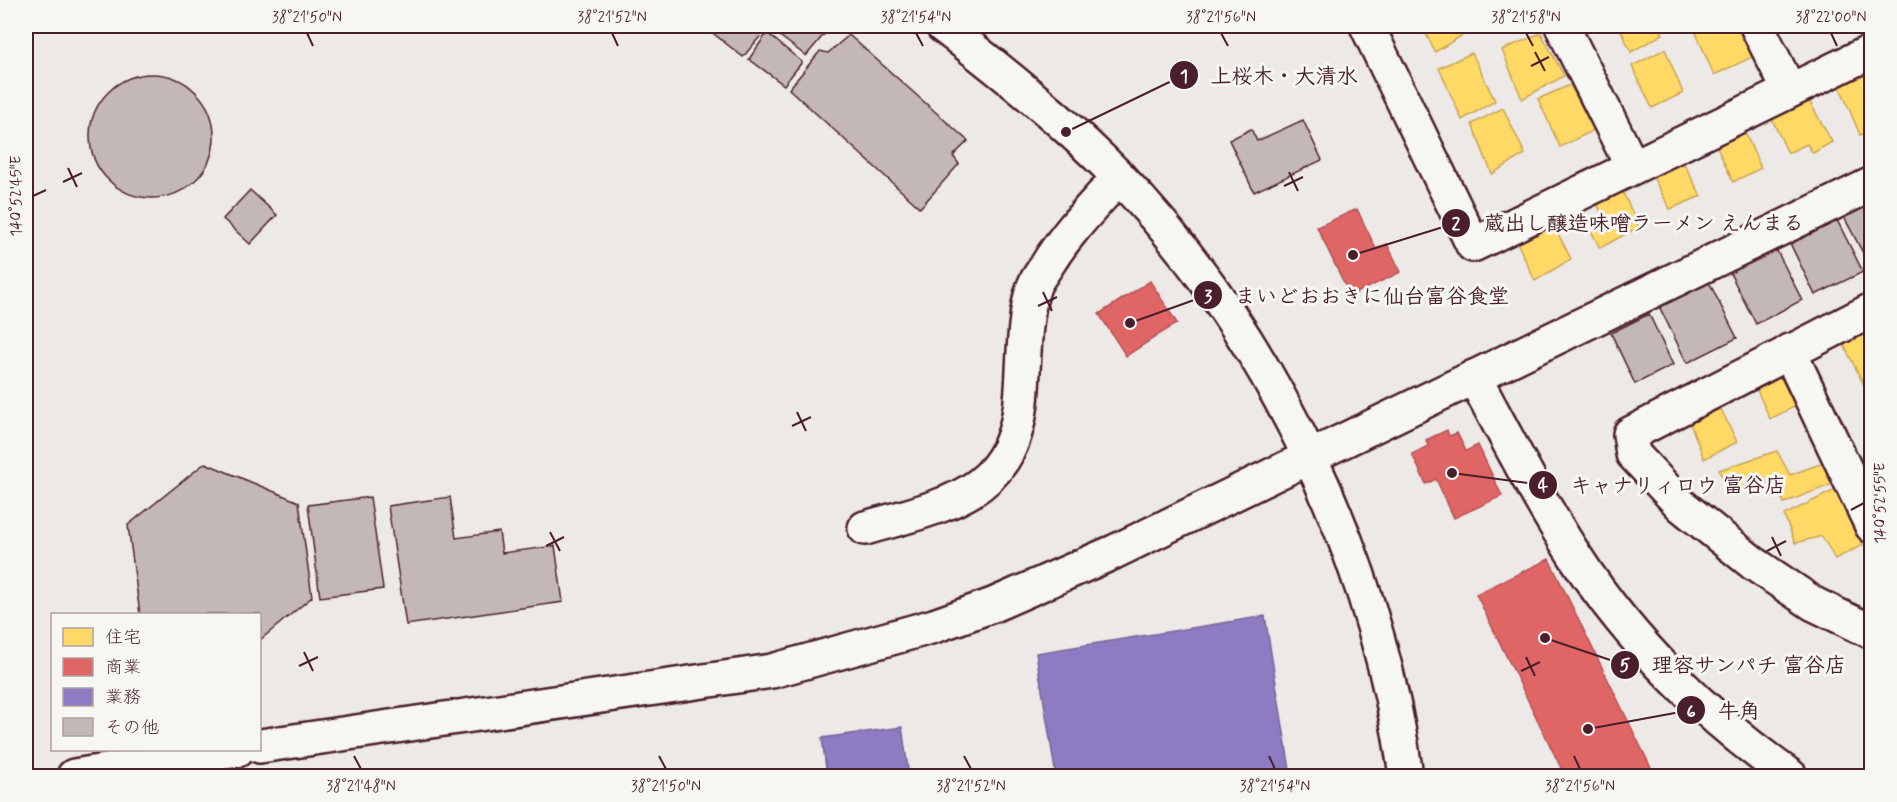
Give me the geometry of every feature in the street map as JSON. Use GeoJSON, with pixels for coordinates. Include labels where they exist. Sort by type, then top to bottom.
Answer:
{"type":"FeatureCollection","features":[{"type":"Feature","properties":{"kind":"street"},"geometry":{"type":"LineString","coordinates":[[943,26],[1021,87],[1119,177],[1205,280],[1251,349],[1309,457],[1376,629],[1398,715],[1407,777]]}},
{"type":"Feature","properties":{"kind":"street"},"geometry":{"type":"LineString","coordinates":[[1367,26],[1473,245],[1872,51]]}},
{"type":"Feature","properties":{"kind":"street"},"geometry":{"type":"LineString","coordinates":[[1562,26],[1632,166]]}},
{"type":"Feature","properties":{"kind":"street"},"geometry":{"type":"LineString","coordinates":[[1757,26],[1789,90]]}},
{"type":"Feature","properties":{"kind":"street"},"geometry":{"type":"LineString","coordinates":[[865,528],[938,507],[978,488],[1007,455],[1021,415],[1024,348],[1033,288],[1064,237],[1119,177]]}},
{"type":"Feature","properties":{"kind":"street"},"geometry":{"type":"LineString","coordinates":[[261,746],[761,673],[864,648],[993,604],[1113,552],[1872,184]]}},
{"type":"Feature","properties":{"kind":"street"},"geometry":{"type":"LineString","coordinates":[[1872,310],[1630,434],[1633,454],[1682,506],[1753,563],[1814,604],[1872,632]]}},
{"type":"Feature","properties":{"kind":"street"},"geometry":{"type":"LineString","coordinates":[[1789,351],[1872,526]]}},
{"type":"Feature","properties":{"kind":"street"},"geometry":{"type":"LineString","coordinates":[[1474,377],[1578,561],[1625,624],[1755,752],[1790,777]]}},
{"type":"Feature","properties":{"kind":"street"},"geometry":{"type":"LineString","coordinates":[[74,777],[231,751]]}},
{"type":"Feature","properties":{"kind":"building: 住宅"},"geometry":{"type":"Polygon","coordinates":[[[1422,26],[1462,26],[1466,33],[1435,52],[1422,26]]]}},
{"type":"Feature","properties":{"kind":"building: 住宅"},"geometry":{"type":"Polygon","coordinates":[[[1619,26],[1658,26],[1663,34],[1631,52],[1619,26]]]}},
{"type":"Feature","properties":{"kind":"building: 住宅"},"geometry":{"type":"Polygon","coordinates":[[[1710,26],[1737,26],[1752,57],[1714,75],[1696,33],[1710,26]]]}},
{"type":"Feature","properties":{"kind":"building: 住宅"},"geometry":{"type":"Polygon","coordinates":[[[1541,33],[1564,76],[1522,99],[1502,50],[1541,33]]]}},
{"type":"Feature","properties":{"kind":"building: 住宅"},"geometry":{"type":"Polygon","coordinates":[[[1665,49],[1683,93],[1652,108],[1632,66],[1665,49]]]}},
{"type":"Feature","properties":{"kind":"building: 住宅"},"geometry":{"type":"Polygon","coordinates":[[[1472,53],[1495,101],[1462,120],[1439,68],[1472,53]]]}},
{"type":"Feature","properties":{"kind":"building: 住宅"},"geometry":{"type":"Polygon","coordinates":[[[1872,71],[1872,129],[1860,135],[1840,87],[1872,71]]]}},
{"type":"Feature","properties":{"kind":"building: 住宅"},"geometry":{"type":"Polygon","coordinates":[[[1570,85],[1594,130],[1560,147],[1538,99],[1570,85]]]}},
{"type":"Feature","properties":{"kind":"building: 住宅"},"geometry":{"type":"Polygon","coordinates":[[[1806,95],[1832,142],[1813,153],[1807,144],[1788,153],[1769,113],[1806,95]]]}},
{"type":"Feature","properties":{"kind":"building: 住宅"},"geometry":{"type":"Polygon","coordinates":[[[1503,108],[1525,154],[1492,174],[1472,124],[1503,108]]]}},
{"type":"Feature","properties":{"kind":"building: 住宅"},"geometry":{"type":"Polygon","coordinates":[[[1742,126],[1761,168],[1733,182],[1714,140],[1742,126]]]}},
{"type":"Feature","properties":{"kind":"building: 住宅"},"geometry":{"type":"Polygon","coordinates":[[[1678,152],[1701,196],[1670,209],[1648,167],[1678,152]]]}},
{"type":"Feature","properties":{"kind":"building: 住宅"},"geometry":{"type":"Polygon","coordinates":[[[1618,182],[1639,227],[1600,248],[1590,229],[1604,219],[1593,195],[1618,182]]]}},
{"type":"Feature","properties":{"kind":"building: 住宅"},"geometry":{"type":"Polygon","coordinates":[[[1548,214],[1571,259],[1535,281],[1513,233],[1548,214]]]}},
{"type":"Feature","properties":{"kind":"building: 住宅"},"geometry":{"type":"Polygon","coordinates":[[[1871,323],[1872,389],[1867,391],[1841,339],[1871,323]]]}},
{"type":"Feature","properties":{"kind":"building: 住宅"},"geometry":{"type":"Polygon","coordinates":[[[1776,369],[1796,406],[1770,419],[1752,379],[1776,369]]]}},
{"type":"Feature","properties":{"kind":"building: 住宅"},"geometry":{"type":"Polygon","coordinates":[[[1716,399],[1737,442],[1704,459],[1687,415],[1716,399]]]}},
{"type":"Feature","properties":{"kind":"building: 住宅"},"geometry":{"type":"Polygon","coordinates":[[[1777,451],[1790,475],[1823,463],[1835,483],[1784,503],[1774,481],[1729,492],[1719,470],[1777,451]]]}},
{"type":"Feature","properties":{"kind":"building: 住宅"},"geometry":{"type":"Polygon","coordinates":[[[1837,489],[1863,545],[1835,559],[1822,536],[1795,543],[1784,515],[1837,489]]]}},
{"type":"Feature","properties":{"kind":"building: 商業"},"geometry":{"type":"Polygon","coordinates":[[[1357,209],[1376,249],[1387,244],[1401,272],[1350,296],[1317,227],[1357,209]]]}},
{"type":"Feature","properties":{"kind":"building: 商業"},"geometry":{"type":"Polygon","coordinates":[[[1150,281],[1177,323],[1126,356],[1099,314],[1150,281]]]}},
{"type":"Feature","properties":{"kind":"building: 商業"},"geometry":{"type":"Polygon","coordinates":[[[1447,430],[1449,436],[1457,433],[1466,451],[1478,445],[1502,496],[1454,518],[1436,479],[1426,484],[1412,454],[1428,446],[1426,440],[1447,430]]]}},
{"type":"Feature","properties":{"kind":"building: 商業"},"geometry":{"type":"Polygon","coordinates":[[[1549,559],[1655,776],[1565,776],[1476,594],[1549,559]]]}},
{"type":"Feature","properties":{"kind":"building: 業務"},"geometry":{"type":"Polygon","coordinates":[[[1265,616],[1291,776],[1056,776],[1036,653],[1265,616]]]}},
{"type":"Feature","properties":{"kind":"building: 業務"},"geometry":{"type":"Polygon","coordinates":[[[902,727],[909,776],[827,776],[822,738],[902,727]]]}},
{"type":"Feature","properties":{"kind":"building: その他"},"geometry":{"type":"Polygon","coordinates":[[[704,26],[831,26],[806,56],[768,27],[743,57],[704,26]]]}},
{"type":"Feature","properties":{"kind":"building: その他"},"geometry":{"type":"Polygon","coordinates":[[[767,33],[802,62],[784,85],[749,59],[767,33]]]}},
{"type":"Feature","properties":{"kind":"building: その他"},"geometry":{"type":"Polygon","coordinates":[[[849,35],[968,141],[953,156],[959,164],[920,208],[789,89],[820,51],[828,53],[849,35]]]}},
{"type":"Feature","properties":{"kind":"building: その他"},"geometry":{"type":"Polygon","coordinates":[[[152,74],[176,79],[187,84],[196,92],[204,101],[209,112],[214,136],[209,160],[204,171],[196,180],[187,188],[176,193],[152,198],[128,193],[117,188],[108,180],[100,171],[95,160],[90,136],[95,112],[100,101],[108,92],[117,84],[128,79],[152,74]]]}},
{"type":"Feature","properties":{"kind":"building: その他"},"geometry":{"type":"Polygon","coordinates":[[[1303,120],[1322,160],[1254,192],[1229,140],[1251,129],[1257,141],[1303,120]]]}},
{"type":"Feature","properties":{"kind":"building: その他"},"geometry":{"type":"Polygon","coordinates":[[[250,190],[277,215],[250,244],[223,219],[250,190]]]}},
{"type":"Feature","properties":{"kind":"building: その他"},"geometry":{"type":"Polygon","coordinates":[[[1872,203],[1872,268],[1871,268],[1844,217],[1872,203]]]}},
{"type":"Feature","properties":{"kind":"building: その他"},"geometry":{"type":"Polygon","coordinates":[[[1837,220],[1863,272],[1815,295],[1790,243],[1837,220]]]}},
{"type":"Feature","properties":{"kind":"building: その他"},"geometry":{"type":"Polygon","coordinates":[[[1776,249],[1802,300],[1756,324],[1730,273],[1776,249]]]}},
{"type":"Feature","properties":{"kind":"building: その他"},"geometry":{"type":"Polygon","coordinates":[[[1709,282],[1737,338],[1687,363],[1659,306],[1709,282]]]}},
{"type":"Feature","properties":{"kind":"building: その他"},"geometry":{"type":"Polygon","coordinates":[[[1649,314],[1673,365],[1635,384],[1611,333],[1649,314]]]}},
{"type":"Feature","properties":{"kind":"building: その他"},"geometry":{"type":"Polygon","coordinates":[[[205,463],[299,502],[312,597],[261,639],[261,613],[140,613],[128,525],[205,463]]]}},
{"type":"Feature","properties":{"kind":"building: その他"},"geometry":{"type":"Polygon","coordinates":[[[370,497],[383,589],[320,597],[308,505],[370,497]]]}},
{"type":"Feature","properties":{"kind":"building: その他"},"geometry":{"type":"Polygon","coordinates":[[[450,497],[456,538],[499,532],[502,553],[555,546],[563,602],[406,625],[388,506],[450,497]]]}},
{"type":"Feature","properties":{"kind":"place","name":"上桜木・大清水"},"geometry":{"type":"Point","coordinates":[1066,132]}},
{"type":"Feature","properties":{"kind":"place","name":"蔵出し醸造味噌ラーメン えんまる"},"geometry":{"type":"Point","coordinates":[1353,255]}},
{"type":"Feature","properties":{"kind":"place","name":"まいどおおきに仙台富谷食堂"},"geometry":{"type":"Point","coordinates":[1130,323]}},
{"type":"Feature","properties":{"kind":"place","name":"キャナリィロウ 富谷店"},"geometry":{"type":"Point","coordinates":[1452,473]}},
{"type":"Feature","properties":{"kind":"place","name":"理容サンパチ 富谷店"},"geometry":{"type":"Point","coordinates":[1545,638]}},
{"type":"Feature","properties":{"kind":"place","name":"牛角"},"geometry":{"type":"Point","coordinates":[1588,729]}}]}
